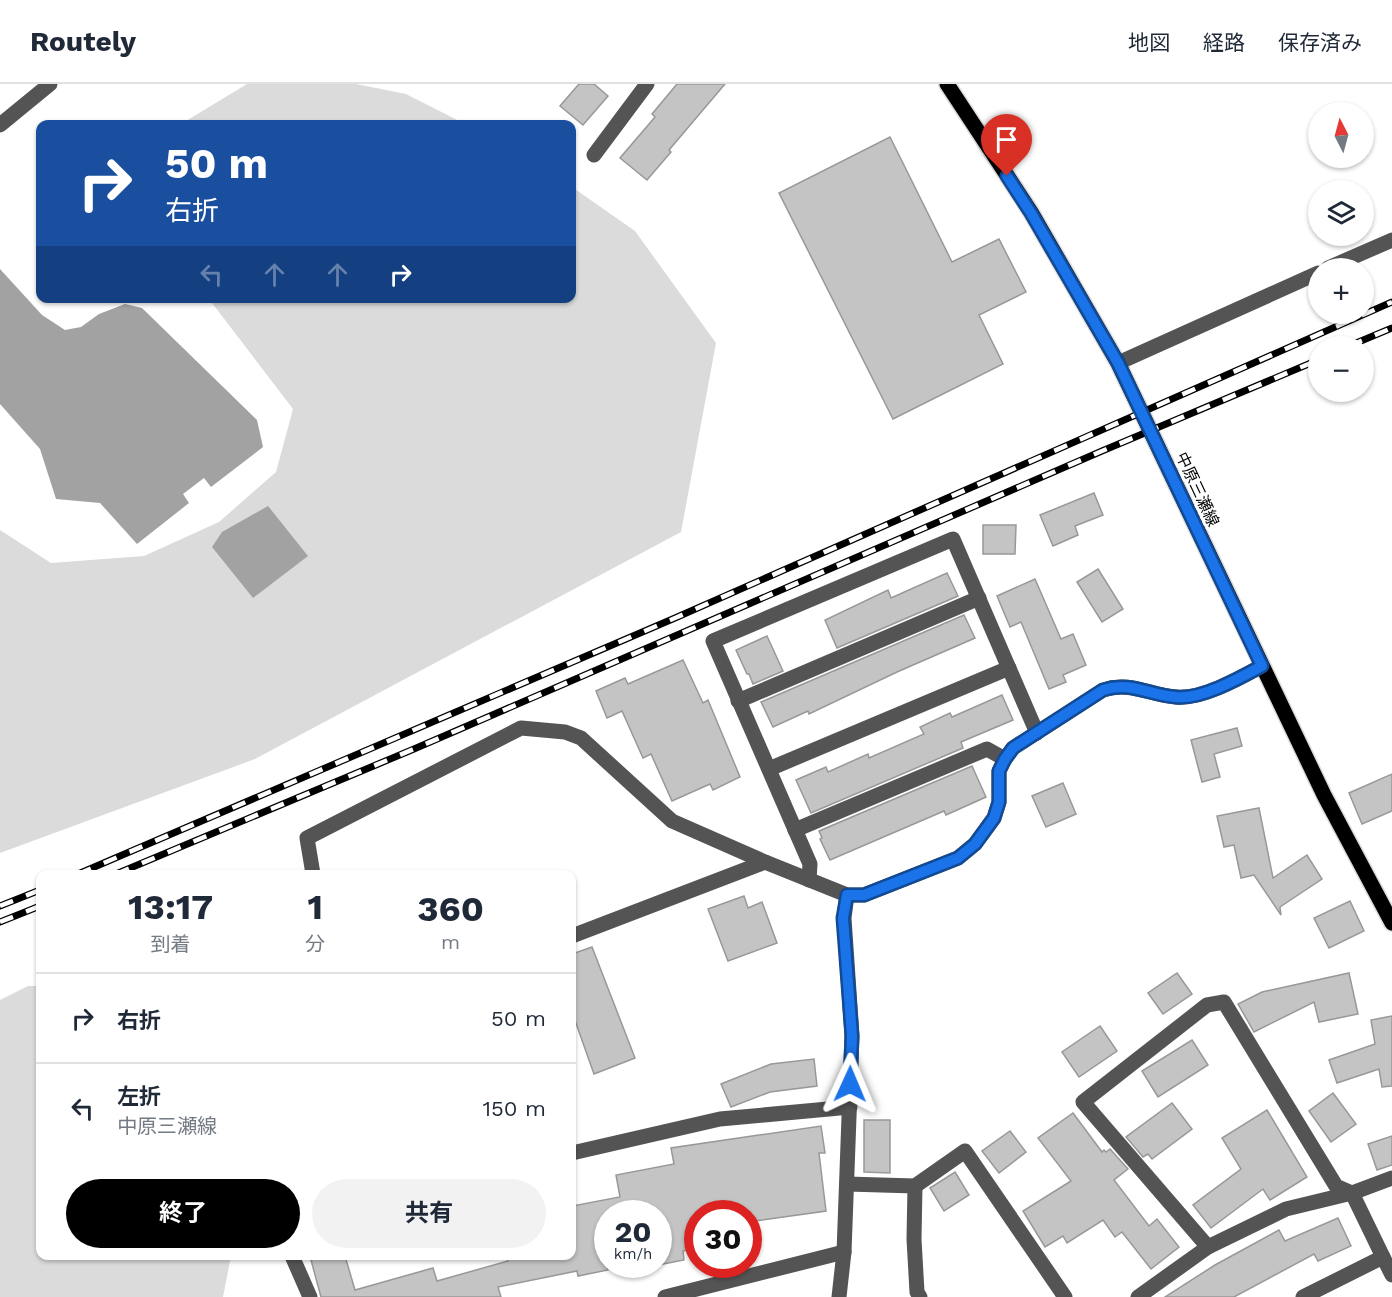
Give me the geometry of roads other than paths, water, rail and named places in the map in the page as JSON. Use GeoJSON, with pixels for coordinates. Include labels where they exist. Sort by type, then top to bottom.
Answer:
{"type":"FeatureCollection","features":[{"type":"Feature","properties":{"kind":"main road","name":"中原三瀬線"},"geometry":{"type":"LineString","coordinates":[[947,84],[1031,213],[1118,363],[1324,795],[1392,923]]}},
{"type":"Feature","properties":{"kind":"street"},"geometry":{"type":"LineString","coordinates":[[0,125],[50,84]]}},
{"type":"Feature","properties":{"kind":"street"},"geometry":{"type":"LineString","coordinates":[[594,155],[647,84]]}},
{"type":"Feature","properties":{"kind":"street"},"geometry":{"type":"LineString","coordinates":[[1351,258],[1392,240]]}},
{"type":"Feature","properties":{"kind":"street"},"geometry":{"type":"LineString","coordinates":[[1118,363],[1308,278]]}},
{"type":"Feature","properties":{"kind":"street"},"geometry":{"type":"LineString","coordinates":[[808,880],[810,864],[712,641],[953,539],[1037,733]]}},
{"type":"Feature","properties":{"kind":"street"},"geometry":{"type":"LineString","coordinates":[[738,700],[979,598]]}},
{"type":"Feature","properties":{"kind":"street"},"geometry":{"type":"LineString","coordinates":[[312,870],[307,838],[521,728],[565,732],[581,738],[672,821],[808,880],[847,895],[864,895],[958,858],[975,844],[994,818],[999,802],[999,771],[1013,748],[1103,690],[1116,686],[1130,687],[1176,698],[1191,697],[1262,666]]}},
{"type":"Feature","properties":{"kind":"street"},"geometry":{"type":"LineString","coordinates":[[769,769],[1009,668]]}},
{"type":"Feature","properties":{"kind":"street"},"geometry":{"type":"LineString","coordinates":[[795,830],[987,749],[1005,759]]}},
{"type":"Feature","properties":{"kind":"street"},"geometry":{"type":"LineString","coordinates":[[576,934],[765,862]]}},
{"type":"Feature","properties":{"kind":"street"},"geometry":{"type":"LineString","coordinates":[[838,1297],[844,1252],[852,1036],[843,918],[847,895]]}},
{"type":"Feature","properties":{"kind":"street"},"geometry":{"type":"LineString","coordinates":[[1208,1247],[1083,1102],[1207,1005],[1224,1002],[1336,1186],[1352,1193],[1392,1275]]}},
{"type":"Feature","properties":{"kind":"street"},"geometry":{"type":"LineString","coordinates":[[576,1152],[720,1119],[850,1107]]}},
{"type":"Feature","properties":{"kind":"street"},"geometry":{"type":"LineString","coordinates":[[847,1184],[915,1186],[965,1151],[1065,1297]]}},
{"type":"Feature","properties":{"kind":"street"},"geometry":{"type":"LineString","coordinates":[[1138,1297],[1208,1247],[1286,1209],[1352,1193],[1392,1178]]}},
{"type":"Feature","properties":{"kind":"street"},"geometry":{"type":"LineString","coordinates":[[915,1186],[914,1239],[917,1292],[920,1297]]}},
{"type":"Feature","properties":{"kind":"street"},"geometry":{"type":"LineString","coordinates":[[665,1297],[844,1252]]}},
{"type":"Feature","properties":{"kind":"street"},"geometry":{"type":"LineString","coordinates":[[1303,1297],[1383,1257]]}},
{"type":"Feature","properties":{"kind":"street"},"geometry":{"type":"LineString","coordinates":[[294,1260],[310,1297]]}},
{"type":"Feature","properties":{"kind":"railway"},"geometry":{"type":"LineString","coordinates":[[87,870],[675,618],[1392,302]]}},
{"type":"Feature","properties":{"kind":"railway"},"geometry":{"type":"LineString","coordinates":[[1373,336],[1392,328]]}},
{"type":"Feature","properties":{"kind":"railway"},"geometry":{"type":"LineString","coordinates":[[126,870],[414,749],[1308,364]]}},
{"type":"Feature","properties":{"kind":"railway"},"geometry":{"type":"LineString","coordinates":[[0,906],[36,892]]}},
{"type":"Feature","properties":{"kind":"railway"},"geometry":{"type":"LineString","coordinates":[[0,922],[36,908]]}}]}
